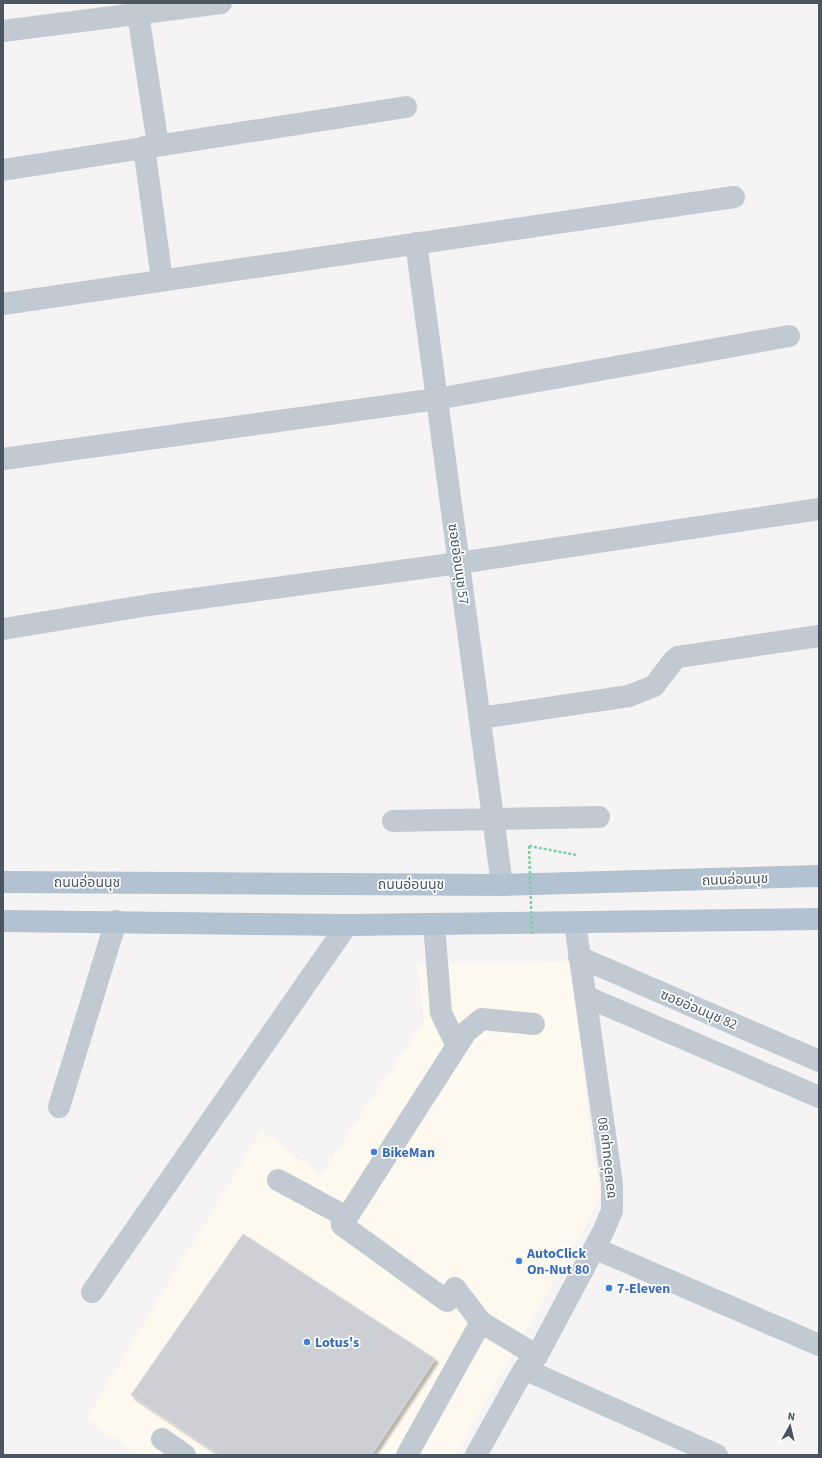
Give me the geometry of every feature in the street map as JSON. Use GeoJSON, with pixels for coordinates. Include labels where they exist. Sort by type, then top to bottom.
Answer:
{"type":"FeatureCollection","features":[{"type":"Feature","properties":{"kind":"main road","name":"ถนนอ่อนนุช"},"geometry":{"type":"LineString","coordinates":[[3,882],[502,885],[819,876]]}},
{"type":"Feature","properties":{"kind":"main road"},"geometry":{"type":"LineString","coordinates":[[3,921],[116,921],[347,925],[819,919]]}},
{"type":"Feature","properties":{"kind":"street"},"geometry":{"type":"LineString","coordinates":[[3,31],[221,3]]}},
{"type":"Feature","properties":{"kind":"street"},"geometry":{"type":"LineString","coordinates":[[138,14],[162,280]]}},
{"type":"Feature","properties":{"kind":"street"},"geometry":{"type":"LineString","coordinates":[[3,170],[406,106]]}},
{"type":"Feature","properties":{"kind":"street"},"geometry":{"type":"LineString","coordinates":[[3,304],[734,197]]}},
{"type":"Feature","properties":{"kind":"street","name":"ซอยอ่อนนุช 57"},"geometry":{"type":"LineString","coordinates":[[416,243],[502,885]]}},
{"type":"Feature","properties":{"kind":"street"},"geometry":{"type":"LineString","coordinates":[[3,458],[437,399],[789,336]]}},
{"type":"Feature","properties":{"kind":"street"},"geometry":{"type":"LineString","coordinates":[[3,629],[149,605],[459,563],[819,509]]}},
{"type":"Feature","properties":{"kind":"street"},"geometry":{"type":"LineString","coordinates":[[480,718],[629,696],[654,686],[678,657],[819,636]]}},
{"type":"Feature","properties":{"kind":"street"},"geometry":{"type":"LineString","coordinates":[[393,821],[599,817]]}},
{"type":"Feature","properties":{"kind":"street"},"geometry":{"type":"LineString","coordinates":[[59,1107],[116,921]]}},
{"type":"Feature","properties":{"kind":"street","name":"ซอยอ่อนนุช 80"},"geometry":{"type":"LineString","coordinates":[[476,1455],[531,1363],[594,1248],[612,1211],[612,1184],[575,923]]}},
{"type":"Feature","properties":{"kind":"street"},"geometry":{"type":"LineString","coordinates":[[434,924],[441,1013],[457,1046]]}},
{"type":"Feature","properties":{"kind":"street"},"geometry":{"type":"LineString","coordinates":[[92,1292],[347,925]]}},
{"type":"Feature","properties":{"kind":"street","name":"ซอยอ่อนนุช 82"},"geometry":{"type":"LineString","coordinates":[[579,957],[819,1061]]}},
{"type":"Feature","properties":{"kind":"street"},"geometry":{"type":"LineString","coordinates":[[585,996],[819,1097]]}},
{"type":"Feature","properties":{"kind":"street"},"geometry":{"type":"LineString","coordinates":[[342,1225],[466,1032],[482,1019],[534,1024]]}},
{"type":"Feature","properties":{"kind":"street"},"geometry":{"type":"LineString","coordinates":[[278,1180],[341,1214],[342,1225],[447,1301],[455,1288],[481,1322],[531,1363],[717,1455]]}},
{"type":"Feature","properties":{"kind":"street"},"geometry":{"type":"LineString","coordinates":[[594,1248],[819,1345]]}},
{"type":"Feature","properties":{"kind":"street"},"geometry":{"type":"LineString","coordinates":[[407,1455],[481,1322]]}},
{"type":"Feature","properties":{"kind":"street"},"geometry":{"type":"LineString","coordinates":[[162,1439],[185,1455]]}},
{"type":"Feature","properties":{"kind":"path"},"geometry":{"type":"LineString","coordinates":[[532,936],[529,846],[576,855]]}},
{"type":"Feature","properties":{"kind":"shaded area"},"geometry":{"type":"Polygon","coordinates":[[[573,963],[593,1159],[602,1191],[589,1220],[455,1455],[140,1455],[86,1419],[261,1131],[321,1175],[424,1022],[418,964],[573,963]]]}},
{"type":"Feature","properties":{"kind":"building"},"geometry":{"type":"Polygon","coordinates":[[[243,1234],[435,1359],[371,1455],[220,1455],[131,1395],[243,1234]]]}},
{"type":"Feature","properties":{"kind":"place","name":"BikeMan"},"geometry":{"type":"Point","coordinates":[374,1152]}},
{"type":"Feature","properties":{"kind":"place","name":"AutoClick On-Nut 80"},"geometry":{"type":"Point","coordinates":[519,1261]}},
{"type":"Feature","properties":{"kind":"place","name":"7-Eleven"},"geometry":{"type":"Point","coordinates":[609,1288]}},
{"type":"Feature","properties":{"kind":"place","name":"Lotus's"},"geometry":{"type":"Point","coordinates":[307,1342]}}]}
